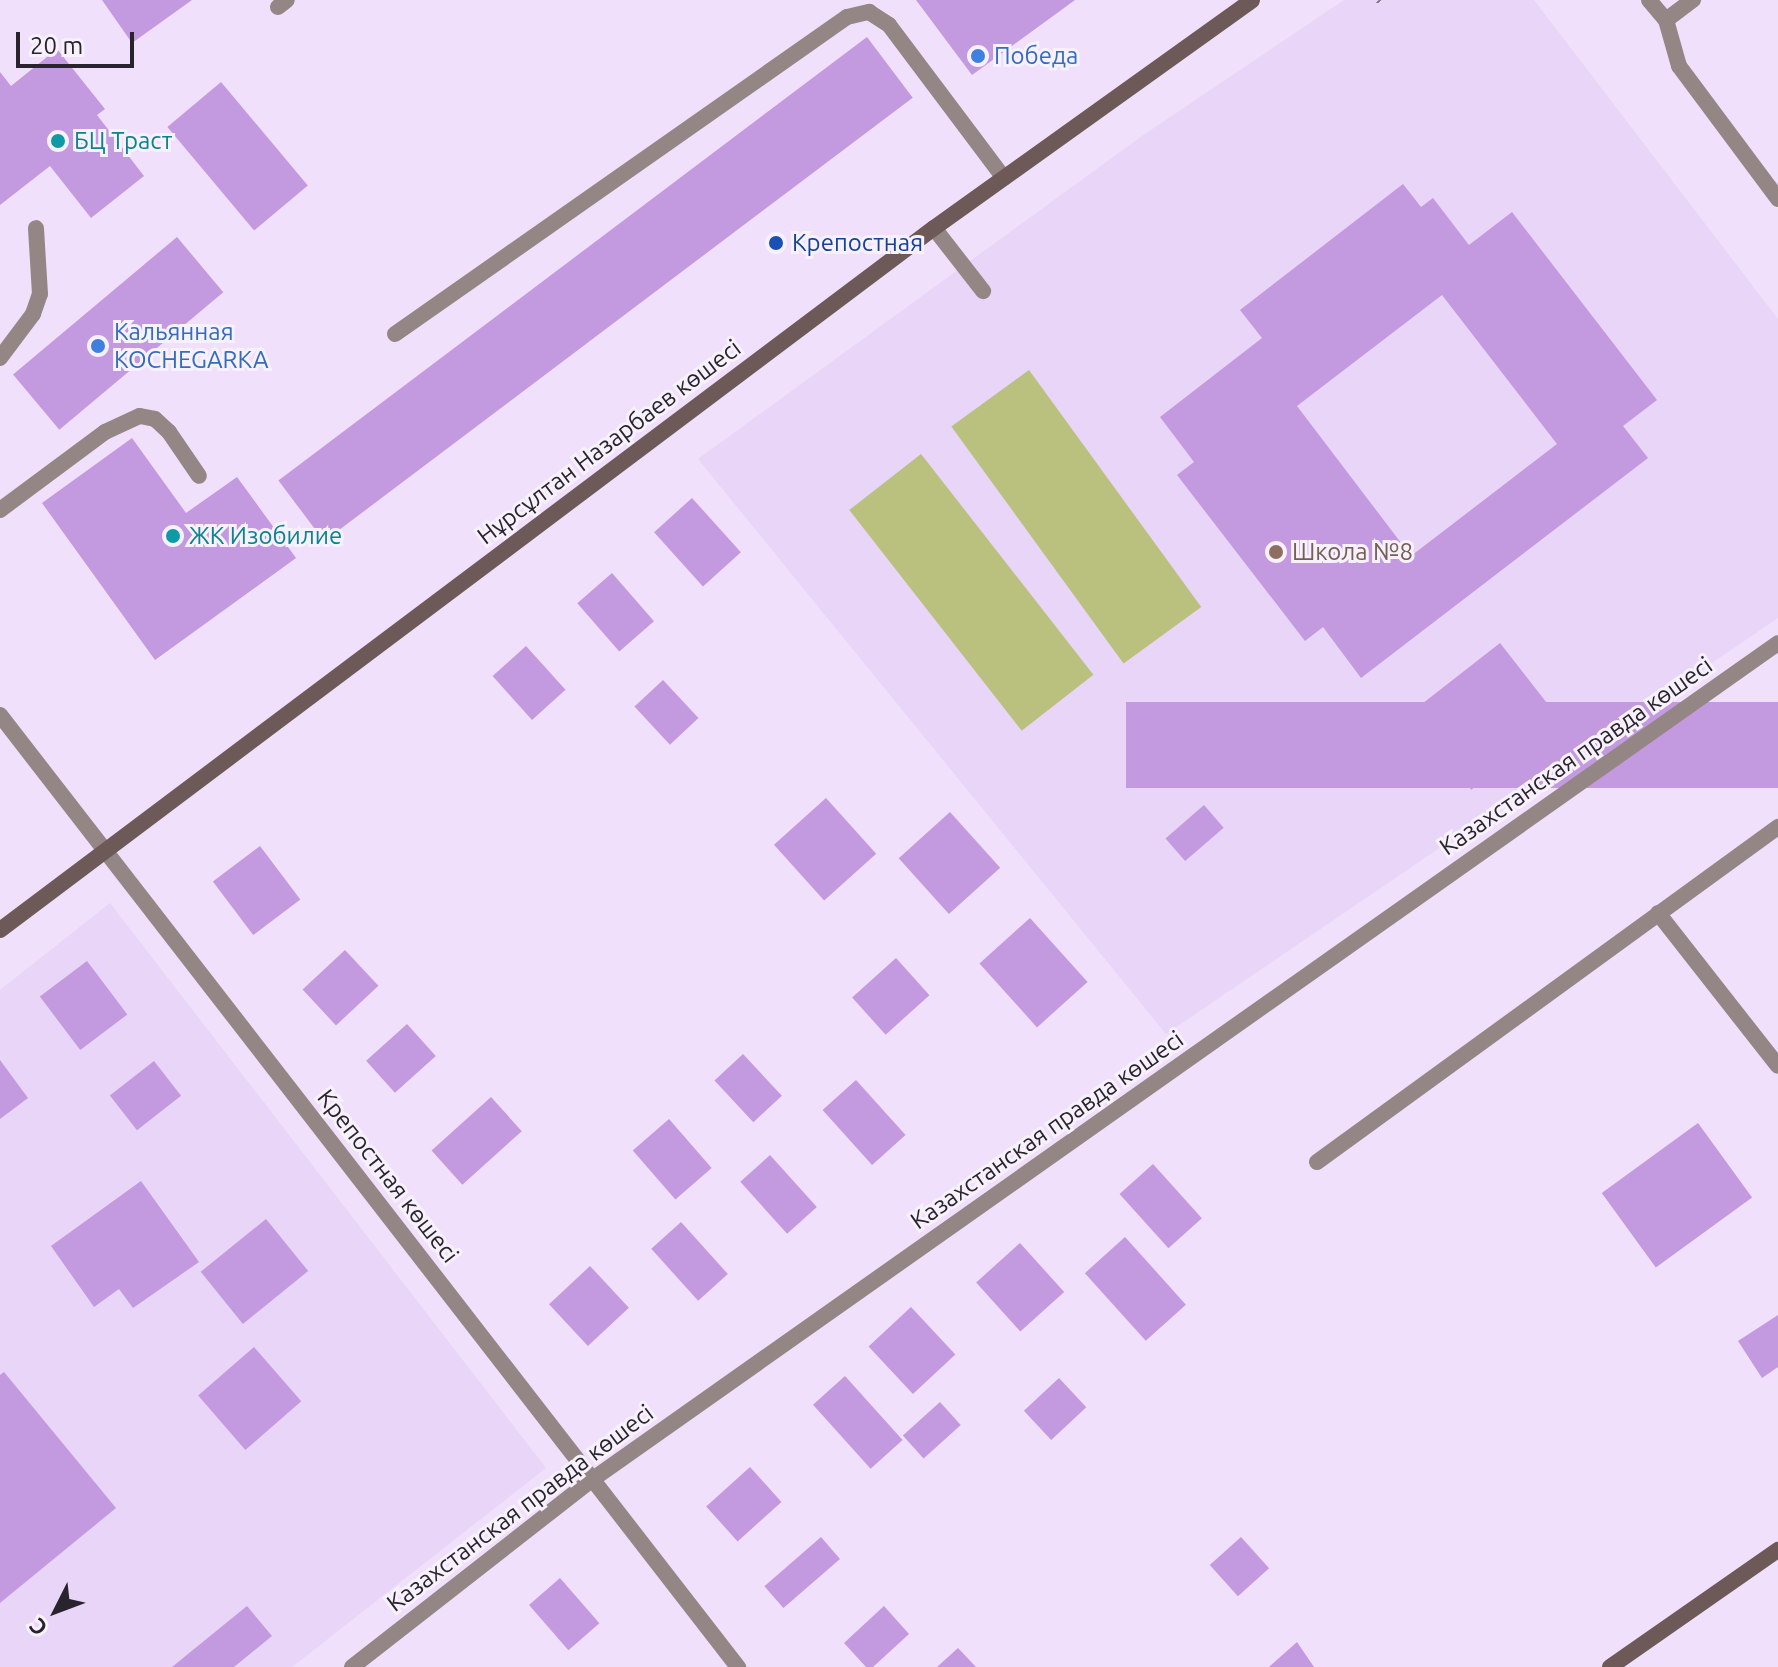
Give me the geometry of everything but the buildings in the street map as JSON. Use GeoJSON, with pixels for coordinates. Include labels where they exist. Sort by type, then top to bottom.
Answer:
{"type":"FeatureCollection","features":[{"type":"Feature","properties":{"kind":"main road","name":"Нұрсұлтан Назарбаев көшесі"},"geometry":{"type":"LineString","coordinates":[[0,930],[934,228],[1252,0]]}},
{"type":"Feature","properties":{"kind":"main road"},"geometry":{"type":"LineString","coordinates":[[1610,1667],[1778,1550]]}},
{"type":"Feature","properties":{"kind":"street"},"geometry":{"type":"LineString","coordinates":[[1649,0],[1666,20],[1679,66],[1778,199]]}},
{"type":"Feature","properties":{"kind":"street"},"geometry":{"type":"LineString","coordinates":[[1666,20],[1693,0]]}},
{"type":"Feature","properties":{"kind":"street"},"geometry":{"type":"LineString","coordinates":[[395,334],[847,17],[869,12],[889,25],[1004,178]]}},
{"type":"Feature","properties":{"kind":"street"},"geometry":{"type":"LineString","coordinates":[[0,358],[33,314],[40,294],[36,228]]}},
{"type":"Feature","properties":{"kind":"street"},"geometry":{"type":"LineString","coordinates":[[934,228],[983,291]]}},
{"type":"Feature","properties":{"kind":"street"},"geometry":{"type":"LineString","coordinates":[[0,510],[105,432],[140,416],[155,419],[169,432],[199,476]]}},
{"type":"Feature","properties":{"kind":"street","name":"Казахстанская правда көшесі"},"geometry":{"type":"LineString","coordinates":[[352,1667],[593,1479],[1778,643]]}},
{"type":"Feature","properties":{"kind":"street","name":"Крепостная көшесі"},"geometry":{"type":"LineString","coordinates":[[0,715],[738,1667]]}},
{"type":"Feature","properties":{"kind":"street"},"geometry":{"type":"LineString","coordinates":[[1317,1162],[1778,827]]}},
{"type":"Feature","properties":{"kind":"street"},"geometry":{"type":"LineString","coordinates":[[1658,913],[1778,1066]]}},
{"type":"Feature","properties":{"kind":"shaded area","name":"Школа №8"},"geometry":{"type":"Polygon","coordinates":[[[1344,0],[1534,0],[1778,319],[1778,618],[1166,1034],[698,459],[1142,136],[1344,0]]]}},
{"type":"Feature","properties":{"kind":"shaded area"},"geometry":{"type":"Polygon","coordinates":[[[110,903],[546,1468],[292,1667],[0,1667],[0,990],[110,903]]]}},
{"type":"Feature","properties":{"kind":"green space"},"geometry":{"type":"Polygon","coordinates":[[[1029,370],[1201,607],[1124,663],[951,426],[1029,370]]]}},
{"type":"Feature","properties":{"kind":"green space"},"geometry":{"type":"Polygon","coordinates":[[[921,454],[1093,675],[1022,731],[849,510],[921,454]]]}},
{"type":"Feature","properties":{"kind":"place","name":"Победа"},"geometry":{"type":"Point","coordinates":[978,56]}},
{"type":"Feature","properties":{"kind":"place","name":"БЦ Траст"},"geometry":{"type":"Point","coordinates":[58,141]}},
{"type":"Feature","properties":{"kind":"place","name":"Крепостная"},"geometry":{"type":"Point","coordinates":[776,243]}},
{"type":"Feature","properties":{"kind":"place","name":"Кальянная KOCHEGARKA"},"geometry":{"type":"Point","coordinates":[98,346]}},
{"type":"Feature","properties":{"kind":"place","name":"ЖК Изобилие"},"geometry":{"type":"Point","coordinates":[173,536]}},
{"type":"Feature","properties":{"kind":"place","name":"Школа №8"},"geometry":{"type":"Point","coordinates":[1276,552]}}]}
